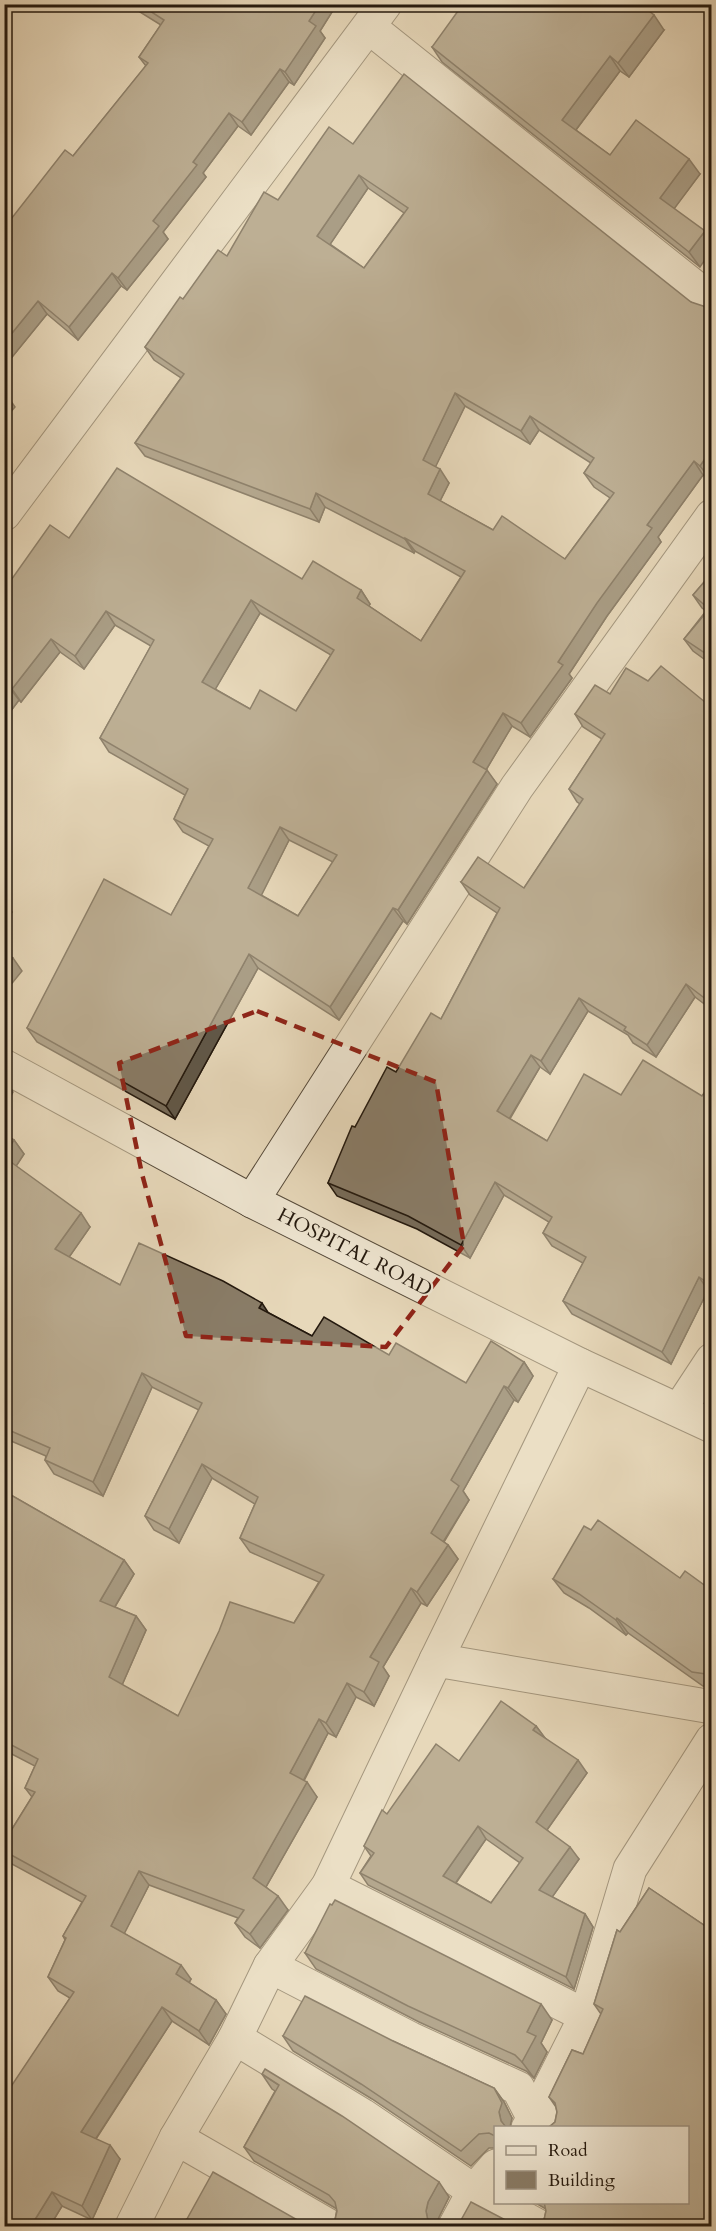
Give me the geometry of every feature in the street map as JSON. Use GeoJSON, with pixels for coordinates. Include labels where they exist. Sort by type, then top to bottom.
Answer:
{"type":"FeatureCollection","features":[{"type":"Feature","properties":{"kind":"street"},"geometry":{"type":"LineString","coordinates":[[4,514],[377,16],[711,301]]}},
{"type":"Feature","properties":{"kind":"street"},"geometry":{"type":"LineString","coordinates":[[252,1201],[517,787],[711,516]]}},
{"type":"Feature","properties":{"kind":"street","name":"HOSPITAL ROAD"},"geometry":{"type":"LineString","coordinates":[[4,1066],[252,1201],[580,1365],[711,1426]]}},
{"type":"Feature","properties":{"kind":"street"},"geometry":{"type":"LineString","coordinates":[[679,1410],[711,1360]]}},
{"type":"Feature","properties":{"kind":"street"},"geometry":{"type":"LineString","coordinates":[[132,2226],[176,2138],[235,2038],[270,1966],[328,1886],[580,1365]]}},
{"type":"Feature","properties":{"kind":"street"},"geometry":{"type":"LineString","coordinates":[[436,1660],[711,1707]]}},
{"type":"Feature","properties":{"kind":"street"},"geometry":{"type":"LineString","coordinates":[[538,2125],[586,2016],[630,1869],[711,1740]]}},
{"type":"Feature","properties":{"kind":"street"},"geometry":{"type":"LineString","coordinates":[[328,1886],[586,2016]]}},
{"type":"Feature","properties":{"kind":"street"},"geometry":{"type":"LineString","coordinates":[[270,1966],[411,2039],[518,2088],[538,2125]]}},
{"type":"Feature","properties":{"kind":"street"},"geometry":{"type":"LineString","coordinates":[[235,2038],[362,2115],[474,2192],[494,2203]]}},
{"type":"Feature","properties":{"kind":"street"},"geometry":{"type":"LineString","coordinates":[[176,2138],[328,2226]]}},
{"type":"Feature","properties":{"kind":"street"},"geometry":{"type":"LineString","coordinates":[[455,2226],[474,2192],[494,2167]]}},
{"type":"Feature","properties":{"kind":"street"},"geometry":{"type":"LineString","coordinates":[[497,2204],[538,2226]]}},
{"type":"Feature","properties":{"kind":"highlighted area"},"geometry":{"type":"Polygon","coordinates":[[[257,1011],[436,1082],[464,1245],[386,1347],[186,1336],[142,1174],[119,1063],[257,1011]]]}},
{"type":"Feature","properties":{"kind":"building"},"geometry":{"type":"Polygon","coordinates":[[[139,4],[320,4],[309,21],[316,26],[285,72],[280,69],[242,122],[229,113],[193,162],[197,165],[153,221],[159,226],[118,278],[112,273],[69,327],[38,301],[4,343],[4,228],[65,150],[73,156],[148,63],[139,57],[164,20],[139,4]]]}},
{"type":"Feature","properties":{"kind":"building"},"geometry":{"type":"Polygon","coordinates":[[[463,4],[640,4],[654,15],[618,63],[610,56],[562,120],[610,155],[636,120],[689,159],[660,198],[705,231],[689,252],[432,47],[463,4]]]}},
{"type":"Feature","properties":{"kind":"building"},"geometry":{"type":"Polygon","coordinates":[[[404,74],[691,302],[711,312],[711,450],[700,466],[694,461],[647,525],[652,528],[597,603],[558,662],[563,665],[521,723],[503,713],[473,762],[487,770],[398,910],[393,908],[330,1007],[249,954],[166,1106],[27,1028],[104,879],[171,915],[213,839],[174,819],[188,789],[100,738],[154,640],[106,611],[75,656],[51,639],[12,689],[9,687],[4,694],[4,590],[50,525],[69,538],[117,468],[302,579],[313,561],[361,590],[357,598],[421,641],[465,571],[316,493],[310,509],[135,443],[184,374],[145,347],[180,297],[183,299],[218,250],[227,256],[264,192],[278,200],[329,127],[353,144],[404,74]],[[359,175],[317,236],[364,268],[408,208],[359,175]],[[455,393],[423,460],[440,469],[428,494],[493,530],[502,516],[565,559],[614,493],[584,473],[594,458],[530,416],[521,431],[455,393]],[[251,600],[202,682],[250,709],[260,690],[296,711],[334,650],[251,600]],[[280,827],[248,888],[298,916],[337,855],[280,827]]]}},
{"type":"Feature","properties":{"kind":"building"},"geometry":{"type":"Polygon","coordinates":[[[711,574],[711,657],[684,639],[709,609],[693,595],[711,574]]]}},
{"type":"Feature","properties":{"kind":"building"},"geometry":{"type":"Polygon","coordinates":[[[661,666],[711,707],[711,1003],[686,984],[647,1045],[624,1030],[626,1027],[579,998],[541,1061],[531,1055],[497,1111],[547,1141],[584,1074],[621,1095],[643,1060],[702,1096],[711,1084],[711,1285],[699,1277],[662,1352],[563,1301],[586,1257],[543,1233],[552,1217],[495,1182],[461,1245],[408,1216],[328,1183],[352,1126],[355,1127],[387,1067],[396,1072],[431,1013],[441,1019],[500,908],[461,882],[478,857],[524,888],[583,799],[569,789],[605,734],[575,714],[595,685],[610,694],[626,668],[648,681],[661,666]]]}},
{"type":"Feature","properties":{"kind":"building"},"geometry":{"type":"Polygon","coordinates":[[[4,951],[13,958],[4,968],[4,951]]]}},
{"type":"Feature","properties":{"kind":"building"},"geometry":{"type":"Polygon","coordinates":[[[4,1134],[14,1140],[4,1155],[4,1134]]]}},
{"type":"Feature","properties":{"kind":"building"},"geometry":{"type":"Polygon","coordinates":[[[4,1157],[81,1213],[55,1249],[120,1285],[139,1243],[223,1281],[262,1303],[259,1308],[312,1336],[324,1317],[389,1355],[396,1343],[466,1383],[491,1341],[524,1362],[508,1388],[504,1386],[451,1480],[459,1486],[431,1533],[448,1545],[417,1592],[411,1588],[370,1657],[379,1662],[364,1692],[347,1683],[326,1723],[319,1719],[290,1773],[307,1782],[253,1878],[278,1896],[250,1934],[235,1923],[244,1910],[139,1871],[111,1926],[181,1965],[176,1974],[216,2000],[199,2031],[162,2007],[81,2132],[110,2145],[82,2206],[52,2192],[31,2226],[4,2226],[4,2097],[74,1992],[48,1977],[66,1938],[63,1936],[86,1896],[4,1851],[4,1842],[35,1792],[25,1788],[38,1759],[4,1741],[4,1491],[124,1560],[100,1601],[136,1616],[109,1677],[178,1716],[219,1631],[230,1602],[294,1623],[324,1575],[240,1538],[258,1497],[202,1464],[169,1529],[145,1516],[202,1403],[142,1373],[93,1482],[45,1460],[50,1448],[4,1428],[4,1157]]]}},
{"type":"Feature","properties":{"kind":"building"},"geometry":{"type":"Polygon","coordinates":[[[598,1520],[680,1578],[685,1571],[711,1590],[711,1678],[706,1674],[692,1672],[617,1618],[616,1620],[553,1579],[584,1526],[591,1530],[598,1520]]]}},
{"type":"Feature","properties":{"kind":"building"},"geometry":{"type":"Polygon","coordinates":[[[501,1701],[536,1726],[533,1730],[578,1760],[536,1822],[570,1847],[539,1890],[585,1914],[566,1977],[360,1873],[374,1853],[364,1846],[382,1810],[387,1814],[436,1744],[459,1761],[501,1701]],[[478,1826],[443,1876],[491,1903],[523,1858],[478,1826]]]}},
{"type":"Feature","properties":{"kind":"building"},"geometry":{"type":"Polygon","coordinates":[[[649,1888],[711,1930],[711,2226],[538,2226],[544,2220],[544,2204],[689,2204],[689,2126],[550,2126],[555,2122],[557,2112],[555,2103],[549,2097],[572,2050],[583,2054],[603,2009],[594,2004],[617,1930],[620,1932],[649,1888]]]}},
{"type":"Feature","properties":{"kind":"building"},"geometry":{"type":"Polygon","coordinates":[[[335,1900],[541,2004],[527,2032],[536,2036],[522,2062],[515,2055],[408,2006],[305,1953],[330,1904],[332,1905],[335,1900]]]}},
{"type":"Feature","properties":{"kind":"building"},"geometry":{"type":"Polygon","coordinates":[[[305,1996],[393,2041],[494,2088],[502,2103],[499,2112],[505,2126],[494,2126],[494,2136],[489,2133],[479,2134],[461,2151],[361,2084],[283,2036],[305,1996]]]}},
{"type":"Feature","properties":{"kind":"building"},"geometry":{"type":"Polygon","coordinates":[[[265,2069],[342,2116],[439,2182],[428,2202],[426,2211],[428,2221],[434,2226],[329,2226],[335,2220],[337,2211],[335,2202],[329,2195],[244,2147],[279,2085],[262,2074],[265,2069]]]}},
{"type":"Feature","properties":{"kind":"building"},"geometry":{"type":"Polygon","coordinates":[[[213,2172],[308,2226],[200,2226],[187,2219],[213,2172]]]}},
{"type":"Feature","properties":{"kind":"building"},"geometry":{"type":"Polygon","coordinates":[[[471,2202],[517,2226],[455,2226],[471,2202]]]}}]}
